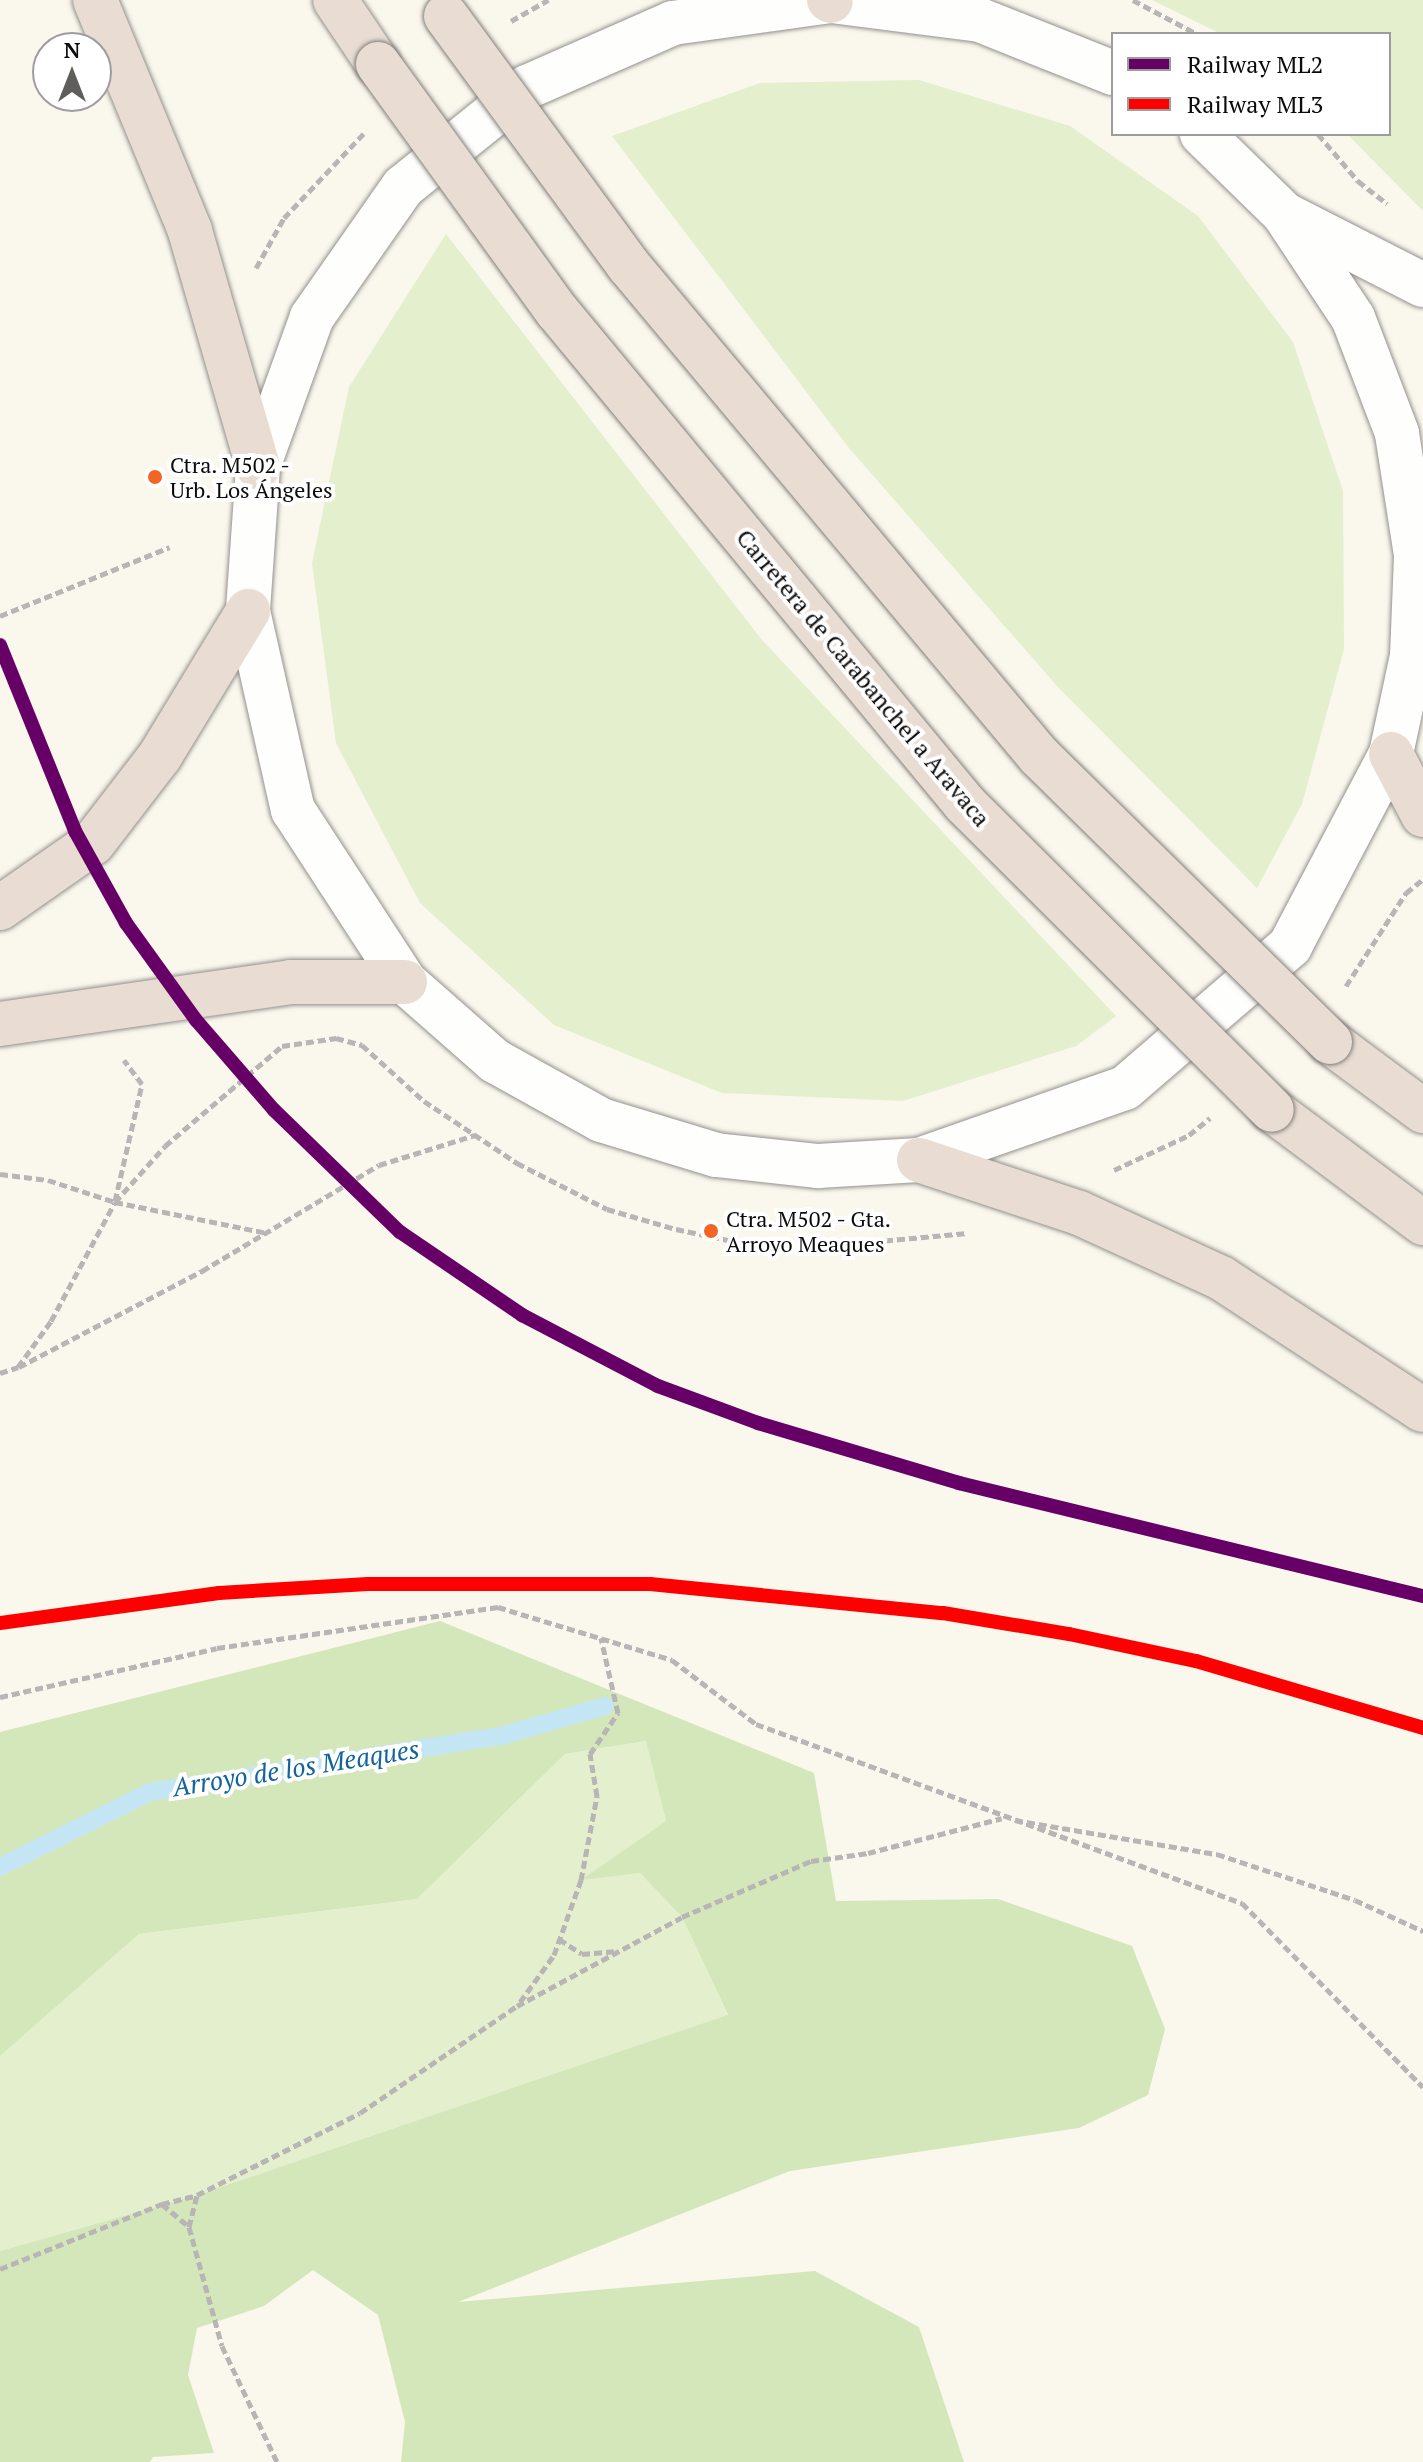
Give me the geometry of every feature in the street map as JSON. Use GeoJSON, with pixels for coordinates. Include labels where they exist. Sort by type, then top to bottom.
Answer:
{"type":"FeatureCollection","features":[{"type":"Feature","properties":{"kind":"highway"},"geometry":{"type":"LineString","coordinates":[[95,0],[190,231],[258,467]]}},
{"type":"Feature","properties":{"kind":"highway","name":"Carretera de Carabanchel a Aravaca"},"geometry":{"type":"LineString","coordinates":[[335,0],[557,311],[965,804],[1272,1110],[1423,1223]]}},
{"type":"Feature","properties":{"kind":"highway"},"geometry":{"type":"LineString","coordinates":[[441,8],[629,266],[1039,756],[1330,1042],[1423,1111]]}},
{"type":"Feature","properties":{"kind":"highway"},"geometry":{"type":"LineString","coordinates":[[0,908],[93,843],[160,756],[248,611]]}},
{"type":"Feature","properties":{"kind":"highway"},"geometry":{"type":"LineString","coordinates":[[1391,754],[1423,815]]}},
{"type":"Feature","properties":{"kind":"highway"},"geometry":{"type":"LineString","coordinates":[[0,1024],[290,982],[405,982]]}},
{"type":"Feature","properties":{"kind":"highway"},"geometry":{"type":"LineString","coordinates":[[919,1160],[1079,1213],[1221,1278],[1423,1410]]}},
{"type":"Feature","properties":{"kind":"street"},"geometry":{"type":"LineString","coordinates":[[1111,72],[980,20],[830,1],[673,23],[527,87],[415,177],[312,317],[258,467],[248,611],[293,810],[405,982],[495,1061],[601,1120],[716,1155],[818,1166],[919,1160],[1125,1088],[1290,946],[1391,754],[1412,656],[1419,548],[1397,433],[1353,318],[1284,214],[1204,136]]}},
{"type":"Feature","properties":{"kind":"street"},"geometry":{"type":"LineString","coordinates":[[1284,214],[1423,285]]}},
{"type":"Feature","properties":{"kind":"path"},"geometry":{"type":"LineString","coordinates":[[1133,0],[1193,32]]}},
{"type":"Feature","properties":{"kind":"path"},"geometry":{"type":"LineString","coordinates":[[1320,136],[1358,181],[1392,208]]}},
{"type":"Feature","properties":{"kind":"path"},"geometry":{"type":"LineString","coordinates":[[0,616],[170,547]]}},
{"type":"Feature","properties":{"kind":"path"},"geometry":{"type":"LineString","coordinates":[[1340,993],[1406,893],[1423,879]]}},
{"type":"Feature","properties":{"kind":"path"},"geometry":{"type":"LineString","coordinates":[[87,1012],[142,1084],[115,1202]]}},
{"type":"Feature","properties":{"kind":"path"},"geometry":{"type":"LineString","coordinates":[[18,1367],[51,1321],[115,1202],[165,1146],[282,1046],[336,1038],[362,1045],[424,1101],[476,1135],[607,1209],[751,1245],[825,1246],[971,1233]]}},
{"type":"Feature","properties":{"kind":"path"},"geometry":{"type":"LineString","coordinates":[[1079,1213],[1106,1173],[1189,1135],[1223,1108]]}},
{"type":"Feature","properties":{"kind":"path"},"geometry":{"type":"LineString","coordinates":[[0,1373],[18,1367],[267,1233],[379,1165],[476,1135]]}},
{"type":"Feature","properties":{"kind":"path"},"geometry":{"type":"LineString","coordinates":[[0,1174],[48,1180],[115,1202],[267,1233]]}},
{"type":"Feature","properties":{"kind":"path"},"geometry":{"type":"LineString","coordinates":[[0,1697],[217,1648],[498,1607],[672,1660],[756,1724],[1001,1818],[1242,1903],[1423,2087]]}},
{"type":"Feature","properties":{"kind":"path"},"geometry":{"type":"LineString","coordinates":[[517,2006],[559,1939],[581,1880],[597,1796],[590,1754],[618,1713],[601,1638]]}},
{"type":"Feature","properties":{"kind":"path"},"geometry":{"type":"LineString","coordinates":[[0,2269],[162,2204],[197,2195],[360,2113],[517,2006],[682,1917],[811,1861],[868,1853],[1001,1818],[1217,1854],[1355,1900],[1423,1931]]}},
{"type":"Feature","properties":{"kind":"path"},"geometry":{"type":"LineString","coordinates":[[559,1939],[582,1954],[623,1949]]}},
{"type":"Feature","properties":{"kind":"path"},"geometry":{"type":"LineString","coordinates":[[197,2195],[189,2227],[222,2346],[277,2462]]}},
{"type":"Feature","properties":{"kind":"path"},"geometry":{"type":"LineString","coordinates":[[162,2204],[189,2227]]}},
{"type":"Feature","properties":{"kind":"green space"},"geometry":{"type":"Polygon","coordinates":[[[1152,0],[1423,0],[1423,211],[1349,136],[1391,136],[1391,32],[1217,32],[1152,0]]]}},
{"type":"Feature","properties":{"kind":"green space"},"geometry":{"type":"Polygon","coordinates":[[[919,80],[1070,126],[1198,216],[1293,342],[1343,491],[1344,649],[1302,804],[1257,888],[1057,686],[849,448],[612,136],[760,83],[919,80]]]}},
{"type":"Feature","properties":{"kind":"green space"},"geometry":{"type":"Polygon","coordinates":[[[446,234],[762,640],[1116,1016],[1076,1046],[903,1101],[722,1093],[554,1025],[420,903],[336,743],[312,563],[349,387],[446,234]]]}},
{"type":"Feature","properties":{"kind":"green space"},"geometry":{"type":"Polygon","coordinates":[[[440,1621],[814,1773],[836,1901],[998,1899],[1132,1946],[1165,2029],[1148,2095],[1079,2128],[790,2171],[458,2302],[815,2271],[919,2327],[964,2462],[401,2462],[405,2422],[378,2315],[313,2270],[264,2306],[197,2328],[188,2375],[214,2453],[153,2457],[150,2462],[0,2462],[0,2251],[197,2195],[728,2015],[682,1917],[640,1873],[581,1880],[666,1821],[646,1741],[565,1754],[417,1899],[139,1934],[0,2056],[0,1732],[440,1621]]]}},
{"type":"Feature","properties":{"kind":"green space"},"geometry":{"type":"Polygon","coordinates":[[[647,1741],[666,1821],[583,1879],[640,1873],[682,1917],[728,2016],[197,2195],[0,2251],[0,2056],[139,1934],[417,1899],[565,1754],[647,1741]]]}},
{"type":"Feature","properties":{"kind":"waterway","name":"Arroyo de los Meaques"},"geometry":{"type":"LineString","coordinates":[[0,1867],[150,1792],[504,1735],[605,1706]]}},
{"type":"Feature","properties":{"kind":"rail line","name":"ML2"},"geometry":{"type":"LineString","coordinates":[[0,645],[75,831],[126,923],[196,1020],[274,1110],[400,1232],[522,1315],[658,1386],[758,1423],[959,1483],[1423,1596]]}},
{"type":"Feature","properties":{"kind":"rail line","name":"ML3"},"geometry":{"type":"LineString","coordinates":[[0,1623],[219,1593],[368,1584],[650,1584],[943,1613],[1069,1634],[1196,1661],[1423,1728]]}},
{"type":"Feature","properties":{"kind":"place","name":"Ctra. M502 - Urb. Los Ángeles"},"geometry":{"type":"Point","coordinates":[155,477]}},
{"type":"Feature","properties":{"kind":"place","name":"Ctra. M502 - Gta. Arroyo Meaques"},"geometry":{"type":"Point","coordinates":[711,1231]}}]}
